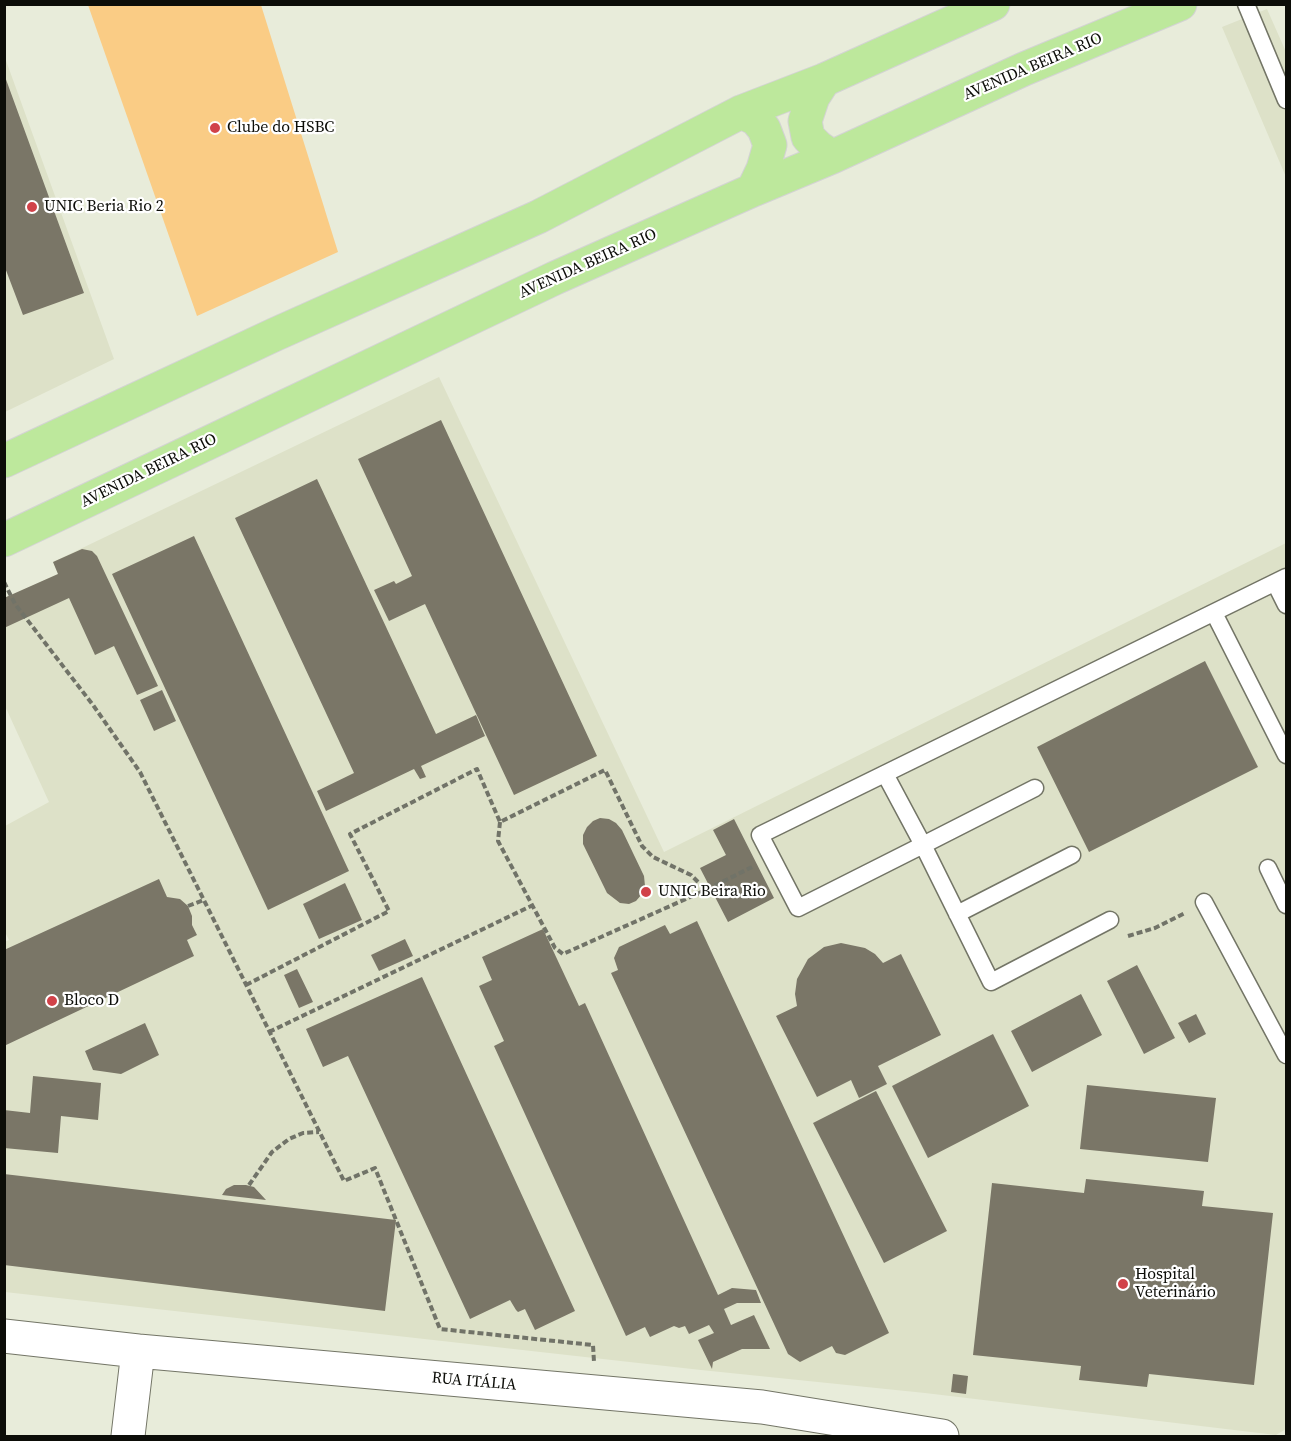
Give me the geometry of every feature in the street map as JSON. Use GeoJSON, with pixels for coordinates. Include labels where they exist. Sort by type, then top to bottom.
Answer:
{"type":"FeatureCollection","features":[{"type":"Feature","properties":{"kind":"main road"},"geometry":{"type":"LineString","coordinates":[[4,461],[276,334],[538,217],[741,112],[824,80],[993,4]]}},
{"type":"Feature","properties":{"kind":"main road","name":"AVENIDA BEIRA RIO"},"geometry":{"type":"LineString","coordinates":[[4,540],[529,290],[832,157],[1024,69],[1180,4]]}},
{"type":"Feature","properties":{"kind":"main road"},"geometry":{"type":"LineString","coordinates":[[824,80],[813,98],[805,121],[808,137],[832,157]]}},
{"type":"Feature","properties":{"kind":"main road"},"geometry":{"type":"LineString","coordinates":[[741,112],[756,119],[764,129],[770,145],[753,190]]}},
{"type":"Feature","properties":{"kind":"street","name":"RUA ITÁLIA"},"geometry":{"type":"LineString","coordinates":[[4,1336],[138,1351],[762,1407],[942,1437]]}},
{"type":"Feature","properties":{"kind":"street"},"geometry":{"type":"LineString","coordinates":[[128,1437],[138,1351]]}},
{"type":"Feature","properties":{"kind":"lane"},"geometry":{"type":"LineString","coordinates":[[1246,4],[1287,100]]}},
{"type":"Feature","properties":{"kind":"lane"},"geometry":{"type":"LineString","coordinates":[[1035,788],[798,908],[760,835],[1281,580],[1287,605]]}},
{"type":"Feature","properties":{"kind":"lane"},"geometry":{"type":"LineString","coordinates":[[1214,613],[1287,755]]}},
{"type":"Feature","properties":{"kind":"lane"},"geometry":{"type":"LineString","coordinates":[[885,774],[991,982],[1103,924]]}},
{"type":"Feature","properties":{"kind":"lane"},"geometry":{"type":"LineString","coordinates":[[957,914],[1072,855]]}},
{"type":"Feature","properties":{"kind":"lane"},"geometry":{"type":"LineString","coordinates":[[1268,868],[1287,905]]}},
{"type":"Feature","properties":{"kind":"lane"},"geometry":{"type":"LineString","coordinates":[[1204,902],[1287,1055]]}},
{"type":"Feature","properties":{"kind":"path"},"geometry":{"type":"LineString","coordinates":[[4,582],[15,604],[93,705],[140,772],[344,1181],[375,1168],[440,1329],[593,1345],[596,1393]]}},
{"type":"Feature","properties":{"kind":"path"},"geometry":{"type":"LineString","coordinates":[[246,985],[389,911],[350,834],[477,769],[500,822],[498,842],[555,948],[563,954],[706,890],[772,857]]}},
{"type":"Feature","properties":{"kind":"path"},"geometry":{"type":"LineString","coordinates":[[500,822],[605,770],[642,846],[653,857],[691,875],[706,890]]}},
{"type":"Feature","properties":{"kind":"path"},"geometry":{"type":"LineString","coordinates":[[188,906],[204,900]]}},
{"type":"Feature","properties":{"kind":"path"},"geometry":{"type":"LineString","coordinates":[[1103,924],[1126,937],[1155,928],[1204,902]]}},
{"type":"Feature","properties":{"kind":"path"},"geometry":{"type":"LineString","coordinates":[[269,1032],[531,906]]}},
{"type":"Feature","properties":{"kind":"path"},"geometry":{"type":"LineString","coordinates":[[249,1185],[272,1152],[289,1139],[303,1133],[319,1132]]}},
{"type":"Feature","properties":{"kind":"shaded area","name":"Clube do HSBC"},"geometry":{"type":"Polygon","coordinates":[[[88,5],[261,5],[338,252],[197,316],[88,5]]]}},
{"type":"Feature","properties":{"kind":"shaded area"},"geometry":{"type":"Polygon","coordinates":[[[1267,9],[1286,52],[1286,177],[1222,27],[1267,9]]]}},
{"type":"Feature","properties":{"kind":"shaded area","name":"UNIC Beria Rio 2"},"geometry":{"type":"Polygon","coordinates":[[[4,55],[114,359],[5,412],[4,412],[4,55]]]}},
{"type":"Feature","properties":{"kind":"shaded area","name":"UNIC Beira Rio"},"geometry":{"type":"Polygon","coordinates":[[[439,377],[664,852],[1286,543],[1286,1429],[1276,1435],[925,1393],[5,1292],[4,942],[9,940],[5,932],[5,826],[49,802],[5,706],[5,598],[58,574],[53,562],[439,377]]]}},
{"type":"Feature","properties":{"kind":"building"},"geometry":{"type":"Polygon","coordinates":[[[4,74],[84,293],[23,315],[4,265],[4,74]]]}},
{"type":"Feature","properties":{"kind":"building"},"geometry":{"type":"Polygon","coordinates":[[[441,420],[597,756],[514,795],[425,604],[389,621],[374,590],[394,581],[396,584],[412,576],[358,459],[441,420]]]}},
{"type":"Feature","properties":{"kind":"building"},"geometry":{"type":"Polygon","coordinates":[[[317,479],[436,734],[476,715],[485,736],[421,766],[426,777],[420,779],[414,769],[326,811],[317,791],[354,773],[235,518],[317,479]]]}},
{"type":"Feature","properties":{"kind":"building"},"geometry":{"type":"Polygon","coordinates":[[[194,536],[349,871],[268,910],[112,574],[194,536]]]}},
{"type":"Feature","properties":{"kind":"building"},"geometry":{"type":"Polygon","coordinates":[[[82,549],[92,551],[97,556],[158,686],[137,695],[114,646],[95,655],[69,598],[4,628],[4,598],[58,574],[53,562],[82,549]]]}},
{"type":"Feature","properties":{"kind":"building"},"geometry":{"type":"Polygon","coordinates":[[[1205,661],[1258,767],[1089,852],[1037,747],[1205,661]]]}},
{"type":"Feature","properties":{"kind":"building"},"geometry":{"type":"Polygon","coordinates":[[[162,690],[176,721],[154,731],[140,700],[162,690]]]}},
{"type":"Feature","properties":{"kind":"building"},"geometry":{"type":"Polygon","coordinates":[[[600,818],[609,819],[622,830],[644,876],[645,886],[642,894],[636,901],[629,904],[620,903],[607,893],[583,844],[583,835],[587,827],[600,818]]]}},
{"type":"Feature","properties":{"kind":"building"},"geometry":{"type":"Polygon","coordinates":[[[734,819],[774,898],[728,922],[700,868],[726,855],[713,830],[734,819]]]}},
{"type":"Feature","properties":{"kind":"building","name":"Bloco D"},"geometry":{"type":"Polygon","coordinates":[[[159,879],[167,897],[180,899],[188,906],[192,916],[192,925],[197,935],[187,940],[194,956],[4,1046],[4,950],[159,879]]]}},
{"type":"Feature","properties":{"kind":"building"},"geometry":{"type":"Polygon","coordinates":[[[345,883],[362,920],[319,939],[303,904],[345,883]]]}},
{"type":"Feature","properties":{"kind":"building"},"geometry":{"type":"Polygon","coordinates":[[[697,921],[889,1333],[845,1355],[836,1353],[832,1346],[800,1362],[788,1354],[611,973],[618,970],[614,958],[619,947],[665,925],[670,934],[697,921]]]}},
{"type":"Feature","properties":{"kind":"building"},"geometry":{"type":"Polygon","coordinates":[[[543,929],[579,1006],[585,1003],[718,1295],[732,1288],[756,1290],[761,1303],[737,1303],[724,1309],[731,1325],[754,1315],[770,1349],[742,1349],[713,1362],[712,1369],[698,1340],[714,1333],[709,1325],[689,1334],[685,1326],[679,1328],[674,1326],[650,1337],[645,1327],[626,1336],[494,1046],[504,1041],[479,986],[492,980],[482,957],[543,929]]]}},
{"type":"Feature","properties":{"kind":"building"},"geometry":{"type":"Polygon","coordinates":[[[405,939],[413,956],[379,971],[371,955],[405,939]]]}},
{"type":"Feature","properties":{"kind":"building"},"geometry":{"type":"Polygon","coordinates":[[[841,943],[865,948],[883,963],[901,954],[941,1035],[878,1066],[887,1084],[859,1098],[851,1080],[817,1097],[776,1016],[797,1006],[795,994],[797,979],[808,959],[824,947],[841,943]]]}},
{"type":"Feature","properties":{"kind":"building"},"geometry":{"type":"Polygon","coordinates":[[[1137,965],[1175,1038],[1144,1054],[1107,981],[1137,965]]]}},
{"type":"Feature","properties":{"kind":"building"},"geometry":{"type":"Polygon","coordinates":[[[297,969],[313,1002],[299,1008],[284,975],[297,969]]]}},
{"type":"Feature","properties":{"kind":"building"},"geometry":{"type":"Polygon","coordinates":[[[422,977],[575,1311],[535,1330],[525,1309],[518,1312],[510,1300],[470,1319],[348,1056],[323,1067],[306,1029],[422,977]]]}},
{"type":"Feature","properties":{"kind":"building"},"geometry":{"type":"Polygon","coordinates":[[[1081,994],[1102,1035],[1032,1072],[1011,1031],[1081,994]]]}},
{"type":"Feature","properties":{"kind":"building"},"geometry":{"type":"Polygon","coordinates":[[[1196,1014],[1206,1034],[1189,1043],[1178,1023],[1196,1014]]]}},
{"type":"Feature","properties":{"kind":"building"},"geometry":{"type":"Polygon","coordinates":[[[145,1023],[159,1055],[121,1074],[93,1070],[85,1051],[145,1023]]]}},
{"type":"Feature","properties":{"kind":"building"},"geometry":{"type":"Polygon","coordinates":[[[993,1034],[1029,1106],[928,1158],[892,1086],[993,1034]]]}},
{"type":"Feature","properties":{"kind":"building"},"geometry":{"type":"Polygon","coordinates":[[[33,1076],[101,1083],[98,1120],[61,1116],[58,1153],[4,1148],[4,1110],[30,1113],[33,1076]]]}},
{"type":"Feature","properties":{"kind":"building"},"geometry":{"type":"Polygon","coordinates":[[[1087,1085],[1216,1098],[1208,1162],[1080,1149],[1087,1085]]]}},
{"type":"Feature","properties":{"kind":"building"},"geometry":{"type":"Polygon","coordinates":[[[876,1091],[947,1231],[884,1263],[813,1123],[876,1091]]]}},
{"type":"Feature","properties":{"kind":"building"},"geometry":{"type":"Polygon","coordinates":[[[4,1174],[396,1220],[385,1311],[4,1265],[4,1174]]]}},
{"type":"Feature","properties":{"kind":"building","name":"Hospital Veterinário"},"geometry":{"type":"Polygon","coordinates":[[[1086,1179],[1204,1191],[1202,1206],[1273,1213],[1254,1385],[1149,1374],[1147,1387],[1079,1380],[1081,1366],[973,1355],[992,1183],[1084,1193],[1086,1179]]]}},
{"type":"Feature","properties":{"kind":"building"},"geometry":{"type":"Polygon","coordinates":[[[234,1185],[254,1187],[266,1200],[222,1195],[226,1189],[234,1185]]]}},
{"type":"Feature","properties":{"kind":"building"},"geometry":{"type":"Polygon","coordinates":[[[953,1374],[968,1376],[966,1394],[951,1392],[953,1374]]]}},
{"type":"Feature","properties":{"kind":"place","name":"Clube do HSBC"},"geometry":{"type":"Point","coordinates":[215,128]}},
{"type":"Feature","properties":{"kind":"place","name":"UNIC Beria Rio 2"},"geometry":{"type":"Point","coordinates":[32,207]}},
{"type":"Feature","properties":{"kind":"place","name":"UNIC Beira Rio"},"geometry":{"type":"Point","coordinates":[646,892]}},
{"type":"Feature","properties":{"kind":"place","name":"Bloco D"},"geometry":{"type":"Point","coordinates":[52,1001]}},
{"type":"Feature","properties":{"kind":"place","name":"Hospital Veterinário"},"geometry":{"type":"Point","coordinates":[1123,1284]}}]}
